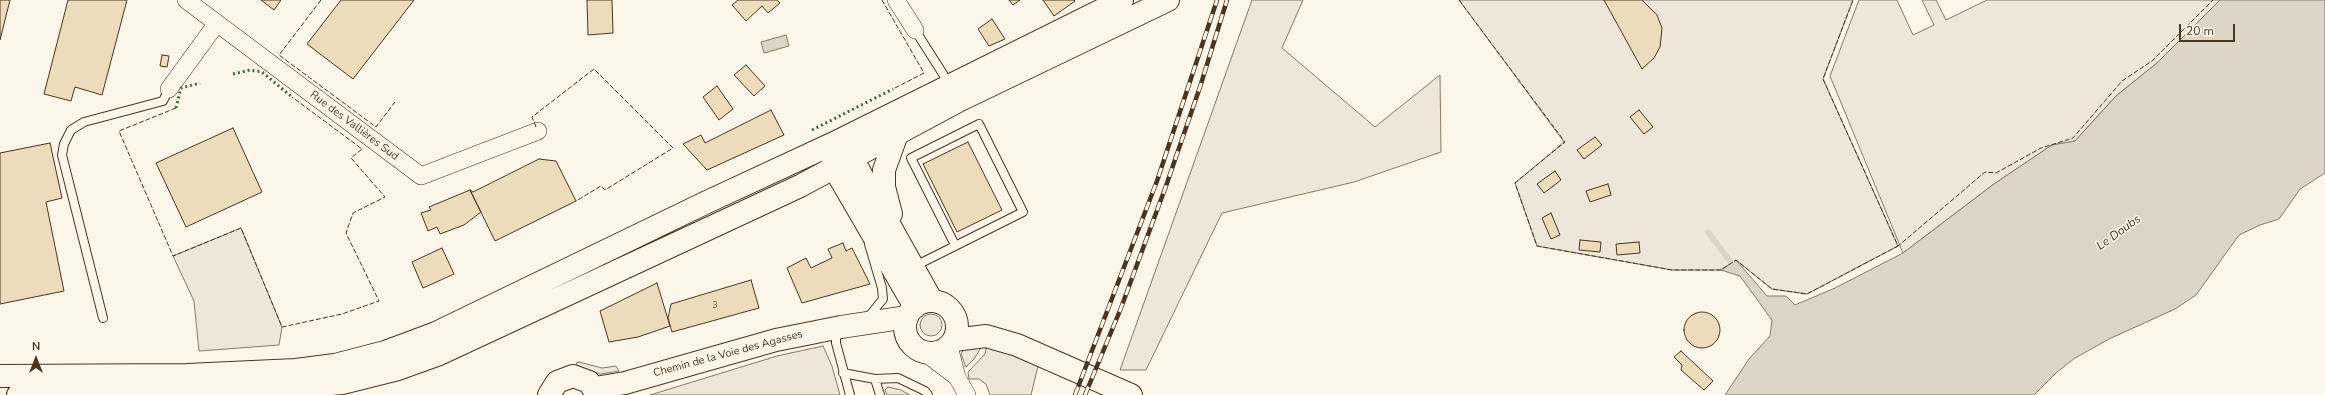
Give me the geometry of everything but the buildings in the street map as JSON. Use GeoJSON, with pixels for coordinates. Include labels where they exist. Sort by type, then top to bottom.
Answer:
{"type":"FeatureCollection","features":[{"type":"Feature","properties":{"kind":"main road"},"geometry":{"type":"LineString","coordinates":[[0,375],[21,385],[288,388],[342,383],[398,369],[438,355],[800,186],[960,100],[1168,0]]}},
{"type":"Feature","properties":{"kind":"main road"},"geometry":{"type":"LineString","coordinates":[[21,385],[129,376],[296,370],[335,365],[385,352],[436,333],[707,202],[832,144],[1109,3]]}},
{"type":"Feature","properties":{"kind":"main road"},"geometry":{"type":"LineString","coordinates":[[894,237],[884,186],[884,170],[897,134]]}},
{"type":"Feature","properties":{"kind":"main road"},"geometry":{"type":"LineString","coordinates":[[832,144],[843,163],[894,237],[912,267],[918,349],[924,352],[934,353],[954,336],[988,327],[1016,345],[1131,395]]}},
{"type":"Feature","properties":{"kind":"main road"},"geometry":{"type":"LineString","coordinates":[[843,163],[850,193],[862,212],[915,315]]}},
{"type":"Feature","properties":{"kind":"main road"},"geometry":{"type":"LineString","coordinates":[[800,186],[836,186],[850,193]]}},
{"type":"Feature","properties":{"kind":"main road","name":"Chemin de la Voie des Agasses"},"geometry":{"type":"LineString","coordinates":[[549,395],[557,382],[573,376],[582,378],[596,392],[776,340],[841,326],[862,325],[915,315],[948,307],[954,336]]}},
{"type":"Feature","properties":{"kind":"street","name":"Rue des Vallières Sud"},"geometry":{"type":"LineString","coordinates":[[186,0],[422,176],[538,131]]}},
{"type":"Feature","properties":{"kind":"street"},"geometry":{"type":"LineString","coordinates":[[896,0],[915,30]]}},
{"type":"Feature","properties":{"kind":"street"},"geometry":{"type":"LineString","coordinates":[[169,89],[217,23]]}},
{"type":"Feature","properties":{"kind":"street"},"geometry":{"type":"LineString","coordinates":[[954,336],[957,377]]}},
{"type":"Feature","properties":{"kind":"street"},"geometry":{"type":"LineString","coordinates":[[924,352],[957,377],[967,395]]}},
{"type":"Feature","properties":{"kind":"lane"},"geometry":{"type":"LineString","coordinates":[[915,30],[950,85]]}},
{"type":"Feature","properties":{"kind":"lane"},"geometry":{"type":"LineString","coordinates":[[103,318],[62,155],[64,144],[71,130],[84,122],[164,101],[169,89]]}},
{"type":"Feature","properties":{"kind":"lane"},"geometry":{"type":"LineString","coordinates":[[912,267],[1023,212],[979,124],[911,158],[955,245]]}},
{"type":"Feature","properties":{"kind":"lane"},"geometry":{"type":"LineString","coordinates":[[850,395],[843,373],[836,337],[839,333],[862,325],[883,299],[882,288],[872,256],[862,212]]}},
{"type":"Feature","properties":{"kind":"lane"},"geometry":{"type":"LineString","coordinates":[[843,373],[875,379],[898,378],[925,391],[928,395]]}},
{"type":"Feature","properties":{"kind":"lane"},"geometry":{"type":"LineString","coordinates":[[875,379],[880,395]]}},
{"type":"Feature","properties":{"kind":"shaded area"},"geometry":{"type":"Polygon","coordinates":[[[1252,0],[1303,0],[1282,48],[1375,127],[1440,75],[1441,152],[1354,182],[1222,213],[1146,370],[1120,370],[1252,0]]]}},
{"type":"Feature","properties":{"kind":"shaded area"},"geometry":{"type":"Polygon","coordinates":[[[1459,0],[1853,0],[1823,79],[1898,246],[1807,294],[1772,289],[1736,260],[1721,270],[1672,270],[1537,246],[1515,183],[1564,142],[1459,0]]]}},
{"type":"Feature","properties":{"kind":"shaded area"},"geometry":{"type":"Polygon","coordinates":[[[1859,0],[1897,0],[1913,35],[1934,25],[1922,0],[1936,0],[1946,20],[1987,0],[2220,0],[2157,63],[2116,96],[2075,141],[2052,145],[1994,184],[1903,253],[1830,76],[1859,0]]]}},
{"type":"Feature","properties":{"kind":"shaded area"},"geometry":{"type":"Polygon","coordinates":[[[241,228],[282,327],[279,345],[199,351],[194,301],[173,256],[241,228]]]}},
{"type":"Feature","properties":{"kind":"shaded area"},"geometry":{"type":"Polygon","coordinates":[[[931,314],[939,317],[942,325],[939,333],[931,336],[923,333],[920,325],[923,317],[931,314]]]}},
{"type":"Feature","properties":{"kind":"shaded area"},"geometry":{"type":"Polygon","coordinates":[[[987,344],[1038,366],[1031,395],[990,395],[986,384],[979,379],[969,379],[968,372],[985,354],[987,344]]]}},
{"type":"Feature","properties":{"kind":"shaded area"},"geometry":{"type":"Polygon","coordinates":[[[823,346],[832,366],[840,395],[650,395],[777,356],[823,346]]]}},
{"type":"Feature","properties":{"kind":"shaded area"},"geometry":{"type":"Polygon","coordinates":[[[982,346],[974,359],[966,367],[961,354],[964,349],[982,346]]]}},
{"type":"Feature","properties":{"kind":"shaded area"},"geometry":{"type":"Polygon","coordinates":[[[579,362],[602,368],[616,366],[619,371],[600,374],[578,366],[576,363],[579,362]]]}},
{"type":"Feature","properties":{"kind":"shaded area"},"geometry":{"type":"Polygon","coordinates":[[[888,387],[901,390],[910,395],[887,395],[885,390],[888,387]]]}},
{"type":"Feature","properties":{"kind":"water","name":"Le Doubs"},"geometry":{"type":"Polygon","coordinates":[[[2220,0],[2325,0],[2325,173],[2300,189],[2279,219],[2260,225],[2239,235],[2196,295],[2175,309],[2109,339],[2075,358],[2057,372],[2034,395],[1725,395],[1749,359],[1770,336],[1772,320],[1740,276],[1721,270],[1736,260],[1767,296],[1786,296],[1795,305],[1835,288],[1903,253],[1994,184],[2052,145],[2075,141],[2116,96],[2157,63],[2220,0]]]}},
{"type":"Feature","properties":{"kind":"water"},"geometry":{"type":"Polygon","coordinates":[[[786,35],[789,46],[764,53],[761,42],[786,35]]]}},
{"type":"Feature","properties":{"kind":"waterway"},"geometry":{"type":"LineString","coordinates":[[1708,232],[1736,269]]}},
{"type":"Feature","properties":{"kind":"railway"},"geometry":{"type":"LineString","coordinates":[[1075,395],[1157,181],[1217,0]]}},
{"type":"Feature","properties":{"kind":"railway"},"geometry":{"type":"LineString","coordinates":[[1085,395],[1121,308],[1166,186],[1200,87],[1227,0]]}},
{"type":"Feature","properties":{"kind":"hedge"},"geometry":{"type":"LineString","coordinates":[[233,74],[250,70],[262,72],[292,97]]}},
{"type":"Feature","properties":{"kind":"hedge"},"geometry":{"type":"LineString","coordinates":[[176,108],[181,88],[200,83]]}},
{"type":"Feature","properties":{"kind":"hedge"},"geometry":{"type":"LineString","coordinates":[[812,130],[893,89]]}},
{"type":"Feature","properties":{"kind":"fence"},"geometry":{"type":"LineString","coordinates":[[321,0],[279,55],[376,127],[395,102]]}},
{"type":"Feature","properties":{"kind":"fence"},"geometry":{"type":"LineString","coordinates":[[882,0],[924,73],[893,89]]}},
{"type":"Feature","properties":{"kind":"fence"},"geometry":{"type":"LineString","coordinates":[[1459,0],[1565,142],[1515,183],[1537,246],[1672,270],[1721,270],[1736,260],[1772,289],[1807,294],[1898,246],[1823,79],[1853,0]]}},
{"type":"Feature","properties":{"kind":"fence"},"geometry":{"type":"LineString","coordinates":[[1897,247],[1985,172],[1996,173],[2041,148],[2073,138],[2122,81],[2152,61],[2213,0]]}},
{"type":"Feature","properties":{"kind":"fence"},"geometry":{"type":"LineString","coordinates":[[536,127],[532,117],[594,69],[673,148],[605,190],[601,186],[576,201]]}},
{"type":"Feature","properties":{"kind":"fence"},"geometry":{"type":"LineString","coordinates":[[176,108],[119,131],[173,256],[241,228],[282,327],[342,314],[379,301],[346,233],[353,213],[385,197],[351,158],[362,149],[292,97]]}}]}
